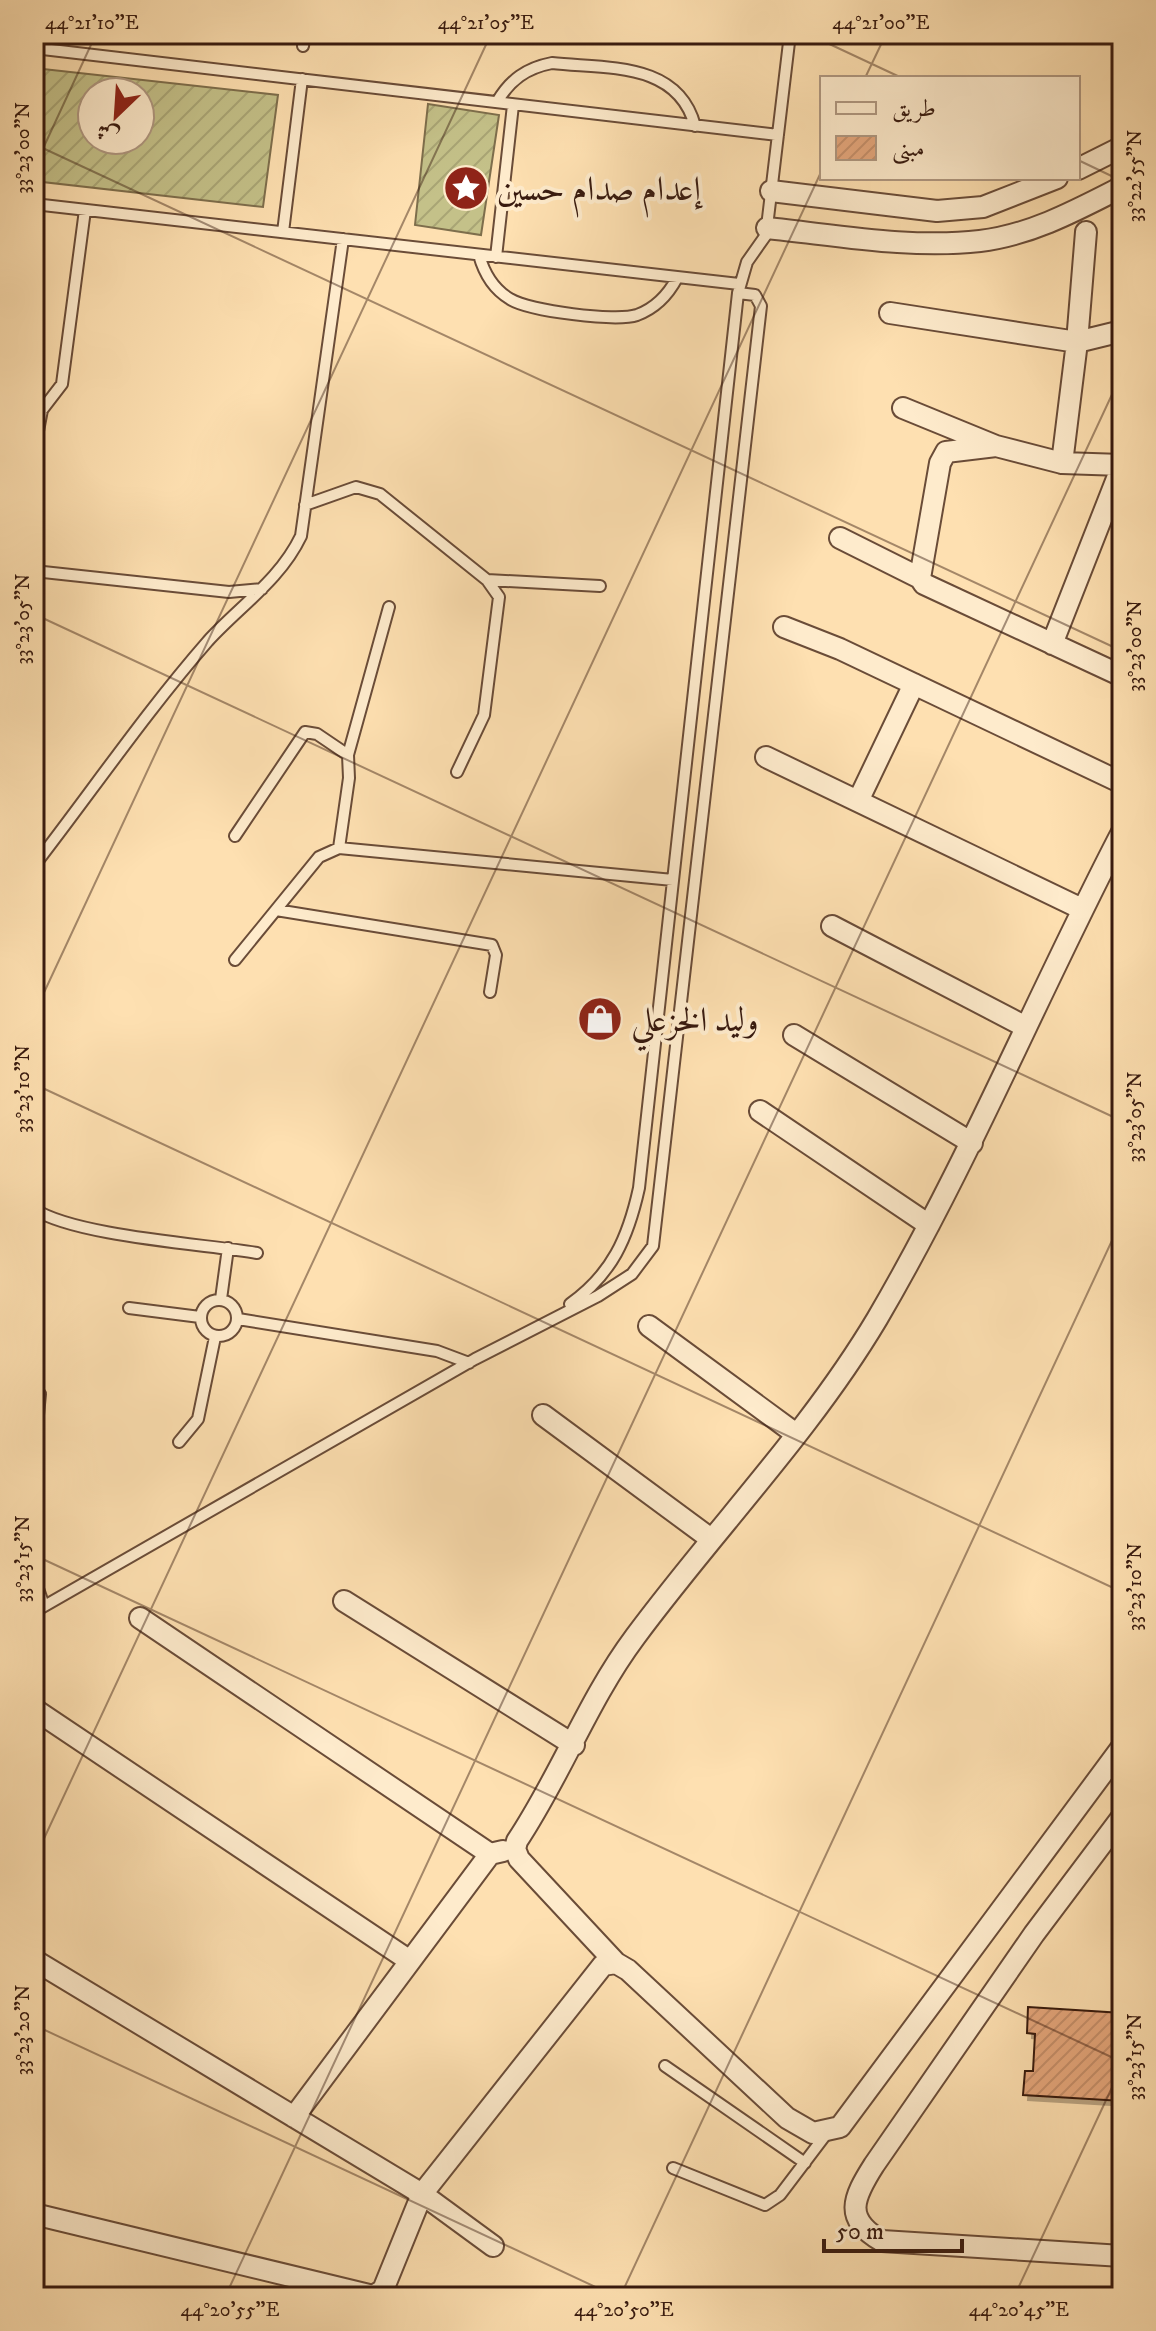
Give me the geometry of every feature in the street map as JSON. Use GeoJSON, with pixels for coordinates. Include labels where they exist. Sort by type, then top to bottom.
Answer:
{"type":"FeatureCollection","features":[{"type":"Feature","properties":{"kind":"street"},"geometry":{"type":"LineString","coordinates":[[1080,168],[1122,147]]}},
{"type":"Feature","properties":{"kind":"street"},"geometry":{"type":"LineString","coordinates":[[771,191],[937,211],[983,207],[1052,180]]}},
{"type":"Feature","properties":{"kind":"street"},"geometry":{"type":"LineString","coordinates":[[767,228],[936,244],[982,241],[1031,229],[1122,187]]}},
{"type":"Feature","properties":{"kind":"street"},"geometry":{"type":"LineString","coordinates":[[1062,463],[1077,342],[1086,232]]}},
{"type":"Feature","properties":{"kind":"street"},"geometry":{"type":"LineString","coordinates":[[890,313],[1077,342],[1122,331]]}},
{"type":"Feature","properties":{"kind":"street"},"geometry":{"type":"LineString","coordinates":[[903,408],[996,446],[1062,463],[1122,466],[1052,644]]}},
{"type":"Feature","properties":{"kind":"street"},"geometry":{"type":"LineString","coordinates":[[920,578],[940,463],[946,452],[996,446]]}},
{"type":"Feature","properties":{"kind":"street"},"geometry":{"type":"LineString","coordinates":[[840,538],[920,578],[924,584],[1122,676]]}},
{"type":"Feature","properties":{"kind":"street"},"geometry":{"type":"LineString","coordinates":[[784,627],[914,684],[1122,783]]}},
{"type":"Feature","properties":{"kind":"street"},"geometry":{"type":"LineString","coordinates":[[858,801],[914,684]]}},
{"type":"Feature","properties":{"kind":"street"},"geometry":{"type":"LineString","coordinates":[[766,757],[1082,909]]}},
{"type":"Feature","properties":{"kind":"street"},"geometry":{"type":"LineString","coordinates":[[294,2117],[490,1854],[515,1849],[626,1649],[796,1434],[875,1321],[972,1143],[1024,1026],[1122,832]]}},
{"type":"Feature","properties":{"kind":"street"},"geometry":{"type":"LineString","coordinates":[[832,926],[1024,1026]]}},
{"type":"Feature","properties":{"kind":"street"},"geometry":{"type":"LineString","coordinates":[[794,1035],[972,1143]]}},
{"type":"Feature","properties":{"kind":"street"},"geometry":{"type":"LineString","coordinates":[[760,1111],[929,1225]]}},
{"type":"Feature","properties":{"kind":"street"},"geometry":{"type":"LineString","coordinates":[[649,1326],[796,1434]]}},
{"type":"Feature","properties":{"kind":"street"},"geometry":{"type":"LineString","coordinates":[[543,1415],[711,1539]]}},
{"type":"Feature","properties":{"kind":"street"},"geometry":{"type":"LineString","coordinates":[[344,1601],[574,1745]]}},
{"type":"Feature","properties":{"kind":"street"},"geometry":{"type":"LineString","coordinates":[[140,1618],[490,1854]]}},
{"type":"Feature","properties":{"kind":"street"},"geometry":{"type":"LineString","coordinates":[[34,1709],[410,1961]]}},
{"type":"Feature","properties":{"kind":"street"},"geometry":{"type":"LineString","coordinates":[[515,1849],[539,1881],[616,1963],[628,1970],[787,2118],[813,2133],[827,2133],[850,2118],[1122,1747]]}},
{"type":"Feature","properties":{"kind":"street"},"geometry":{"type":"LineString","coordinates":[[1122,1817],[1034,1934],[874,2165],[858,2190],[854,2211],[863,2231],[882,2241],[1122,2256]]}},
{"type":"Feature","properties":{"kind":"street"},"geometry":{"type":"LineString","coordinates":[[34,2214],[373,2296],[383,2290],[422,2194],[603,1965],[616,1963]]}},
{"type":"Feature","properties":{"kind":"street"},"geometry":{"type":"LineString","coordinates":[[37,1967],[422,2194],[493,2246]]}},
{"type":"Feature","properties":{"kind":"lane"},"geometry":{"type":"LineString","coordinates":[[303,46],[305,34]]}},
{"type":"Feature","properties":{"kind":"lane"},"geometry":{"type":"LineString","coordinates":[[549,1319],[603,1277],[615,1261],[632,1218],[739,289],[767,228],[790,34]]}},
{"type":"Feature","properties":{"kind":"lane"},"geometry":{"type":"LineString","coordinates":[[34,48],[778,135]]}},
{"type":"Feature","properties":{"kind":"lane"},"geometry":{"type":"LineString","coordinates":[[497,102],[513,80],[538,66],[552,63],[652,74],[676,89],[691,112],[695,126]]}},
{"type":"Feature","properties":{"kind":"lane"},"geometry":{"type":"LineString","coordinates":[[283,232],[302,79]]}},
{"type":"Feature","properties":{"kind":"lane"},"geometry":{"type":"LineString","coordinates":[[496,257],[513,105]]}},
{"type":"Feature","properties":{"kind":"lane"},"geometry":{"type":"LineString","coordinates":[[34,204],[677,278],[739,289],[755,295],[761,306],[658,1225],[653,1246],[632,1274],[598,1296],[469,1363],[39,1609],[34,1577]]}},
{"type":"Feature","properties":{"kind":"lane"},"geometry":{"type":"LineString","coordinates":[[38,431],[42,410],[62,384],[85,210]]}},
{"type":"Feature","properties":{"kind":"lane"},"geometry":{"type":"LineString","coordinates":[[34,866],[208,641],[262,589],[293,553],[301,536],[343,239]]}},
{"type":"Feature","properties":{"kind":"lane"},"geometry":{"type":"LineString","coordinates":[[479,255],[483,268],[499,291],[523,306],[623,318],[661,301],[677,278]]}},
{"type":"Feature","properties":{"kind":"lane"},"geometry":{"type":"LineString","coordinates":[[305,505],[356,487],[380,494],[487,580],[499,597],[484,715],[457,772]]}},
{"type":"Feature","properties":{"kind":"lane"},"geometry":{"type":"LineString","coordinates":[[34,571],[229,592],[262,589]]}},
{"type":"Feature","properties":{"kind":"lane"},"geometry":{"type":"LineString","coordinates":[[487,580],[600,586]]}},
{"type":"Feature","properties":{"kind":"lane"},"geometry":{"type":"LineString","coordinates":[[339,848],[349,778],[348,755],[389,607]]}},
{"type":"Feature","properties":{"kind":"lane"},"geometry":{"type":"LineString","coordinates":[[235,836],[305,732],[317,734],[348,755]]}},
{"type":"Feature","properties":{"kind":"lane"},"geometry":{"type":"LineString","coordinates":[[235,960],[319,857],[339,848],[673,880]]}},
{"type":"Feature","properties":{"kind":"lane"},"geometry":{"type":"LineString","coordinates":[[276,910],[492,945],[496,955],[490,992]]}},
{"type":"Feature","properties":{"kind":"lane"},"geometry":{"type":"LineString","coordinates":[[34,1209],[48,1218],[84,1227],[257,1253]]}},
{"type":"Feature","properties":{"kind":"lane"},"geometry":{"type":"LineString","coordinates":[[221,1299],[228,1248]]}},
{"type":"Feature","properties":{"kind":"lane"},"geometry":{"type":"LineString","coordinates":[[221,1299],[230,1303],[238,1319],[234,1329],[225,1336],[215,1337],[204,1330],[200,1317],[203,1307],[221,1299]]}},
{"type":"Feature","properties":{"kind":"lane"},"geometry":{"type":"LineString","coordinates":[[129,1308],[200,1317]]}},
{"type":"Feature","properties":{"kind":"lane"},"geometry":{"type":"LineString","coordinates":[[238,1319],[437,1351],[469,1363]]}},
{"type":"Feature","properties":{"kind":"lane"},"geometry":{"type":"LineString","coordinates":[[179,1442],[198,1419],[215,1337]]}},
{"type":"Feature","properties":{"kind":"lane"},"geometry":{"type":"LineString","coordinates":[[34,1457],[40,1394]]}},
{"type":"Feature","properties":{"kind":"lane"},"geometry":{"type":"LineString","coordinates":[[665,2066],[805,2163]]}},
{"type":"Feature","properties":{"kind":"lane"},"geometry":{"type":"LineString","coordinates":[[673,2168],[765,2205],[780,2195],[827,2133]]}},
{"type":"Feature","properties":{"kind":"shaded area"},"geometry":{"type":"Polygon","coordinates":[[[34,68],[106,76],[76,76],[76,156],[156,156],[156,82],[278,95],[263,207],[34,181],[34,68]]]}},
{"type":"Feature","properties":{"kind":"shaded area"},"geometry":{"type":"Polygon","coordinates":[[[428,104],[499,115],[481,235],[415,225],[428,104]]]}},
{"type":"Feature","properties":{"kind":"building"},"geometry":{"type":"Polygon","coordinates":[[[1028,2007],[1122,2013],[1122,2101],[1023,2095],[1025,2071],[1033,2071],[1035,2034],[1027,2033],[1028,2007]]]}},
{"type":"Feature","properties":{"kind":"place","name":"إعدام صدام حسين"},"geometry":{"type":"Point","coordinates":[466,188]}},
{"type":"Feature","properties":{"kind":"place","name":"وليد الخزعلي"},"geometry":{"type":"Point","coordinates":[600,1019]}}]}
